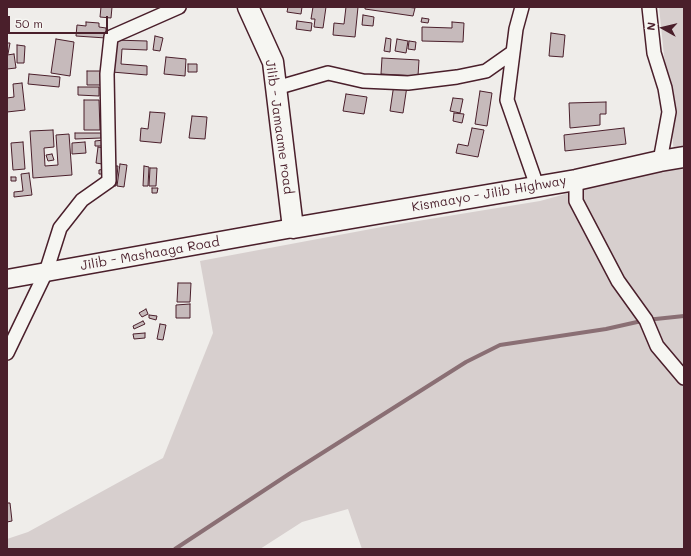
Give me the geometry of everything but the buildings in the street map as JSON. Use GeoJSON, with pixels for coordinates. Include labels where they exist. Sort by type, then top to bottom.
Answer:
{"type":"FeatureCollection","features":[{"type":"Feature","properties":{"kind":"main road","name":"Jilib - Jamaame road"},"geometry":{"type":"LineString","coordinates":[[248,7],[272,62],[293,228]]}},
{"type":"Feature","properties":{"kind":"main road","name":"Kismaayo - Jilib Highway"},"geometry":{"type":"LineString","coordinates":[[293,228],[576,180],[684,157]]}},
{"type":"Feature","properties":{"kind":"main road","name":"Jilib - Mashaaga Road"},"geometry":{"type":"LineString","coordinates":[[7,279],[293,228]]}},
{"type":"Feature","properties":{"kind":"street"},"geometry":{"type":"LineString","coordinates":[[7,353],[46,272],[60,228],[82,200],[109,181],[107,74],[111,36],[180,7]]}},
{"type":"Feature","properties":{"kind":"street"},"geometry":{"type":"LineString","coordinates":[[522,7],[512,52],[507,100],[537,186]]}},
{"type":"Feature","properties":{"kind":"street"},"geometry":{"type":"LineString","coordinates":[[649,7],[654,53],[665,88],[669,112],[660,161]]}},
{"type":"Feature","properties":{"kind":"street"},"geometry":{"type":"LineString","coordinates":[[276,88],[328,74],[362,81],[408,83],[457,77],[486,71],[512,52]]}},
{"type":"Feature","properties":{"kind":"street"},"geometry":{"type":"LineString","coordinates":[[576,180],[576,201],[618,281],[646,320],[657,346],[684,378]]}},
{"type":"Feature","properties":{"kind":"shaded area"},"geometry":{"type":"Polygon","coordinates":[[[659,7],[684,7],[684,151],[674,153],[659,7]]]}},
{"type":"Feature","properties":{"kind":"shaded area"},"geometry":{"type":"Polygon","coordinates":[[[684,166],[684,549],[362,549],[348,509],[302,522],[260,549],[7,549],[7,539],[28,532],[163,458],[213,333],[200,261],[387,226],[540,201],[642,173],[684,166]]]}},
{"type":"Feature","properties":{"kind":"waterway"},"geometry":{"type":"LineString","coordinates":[[175,549],[289,474],[466,362],[500,345],[606,329],[646,320],[684,316]]}}]}
